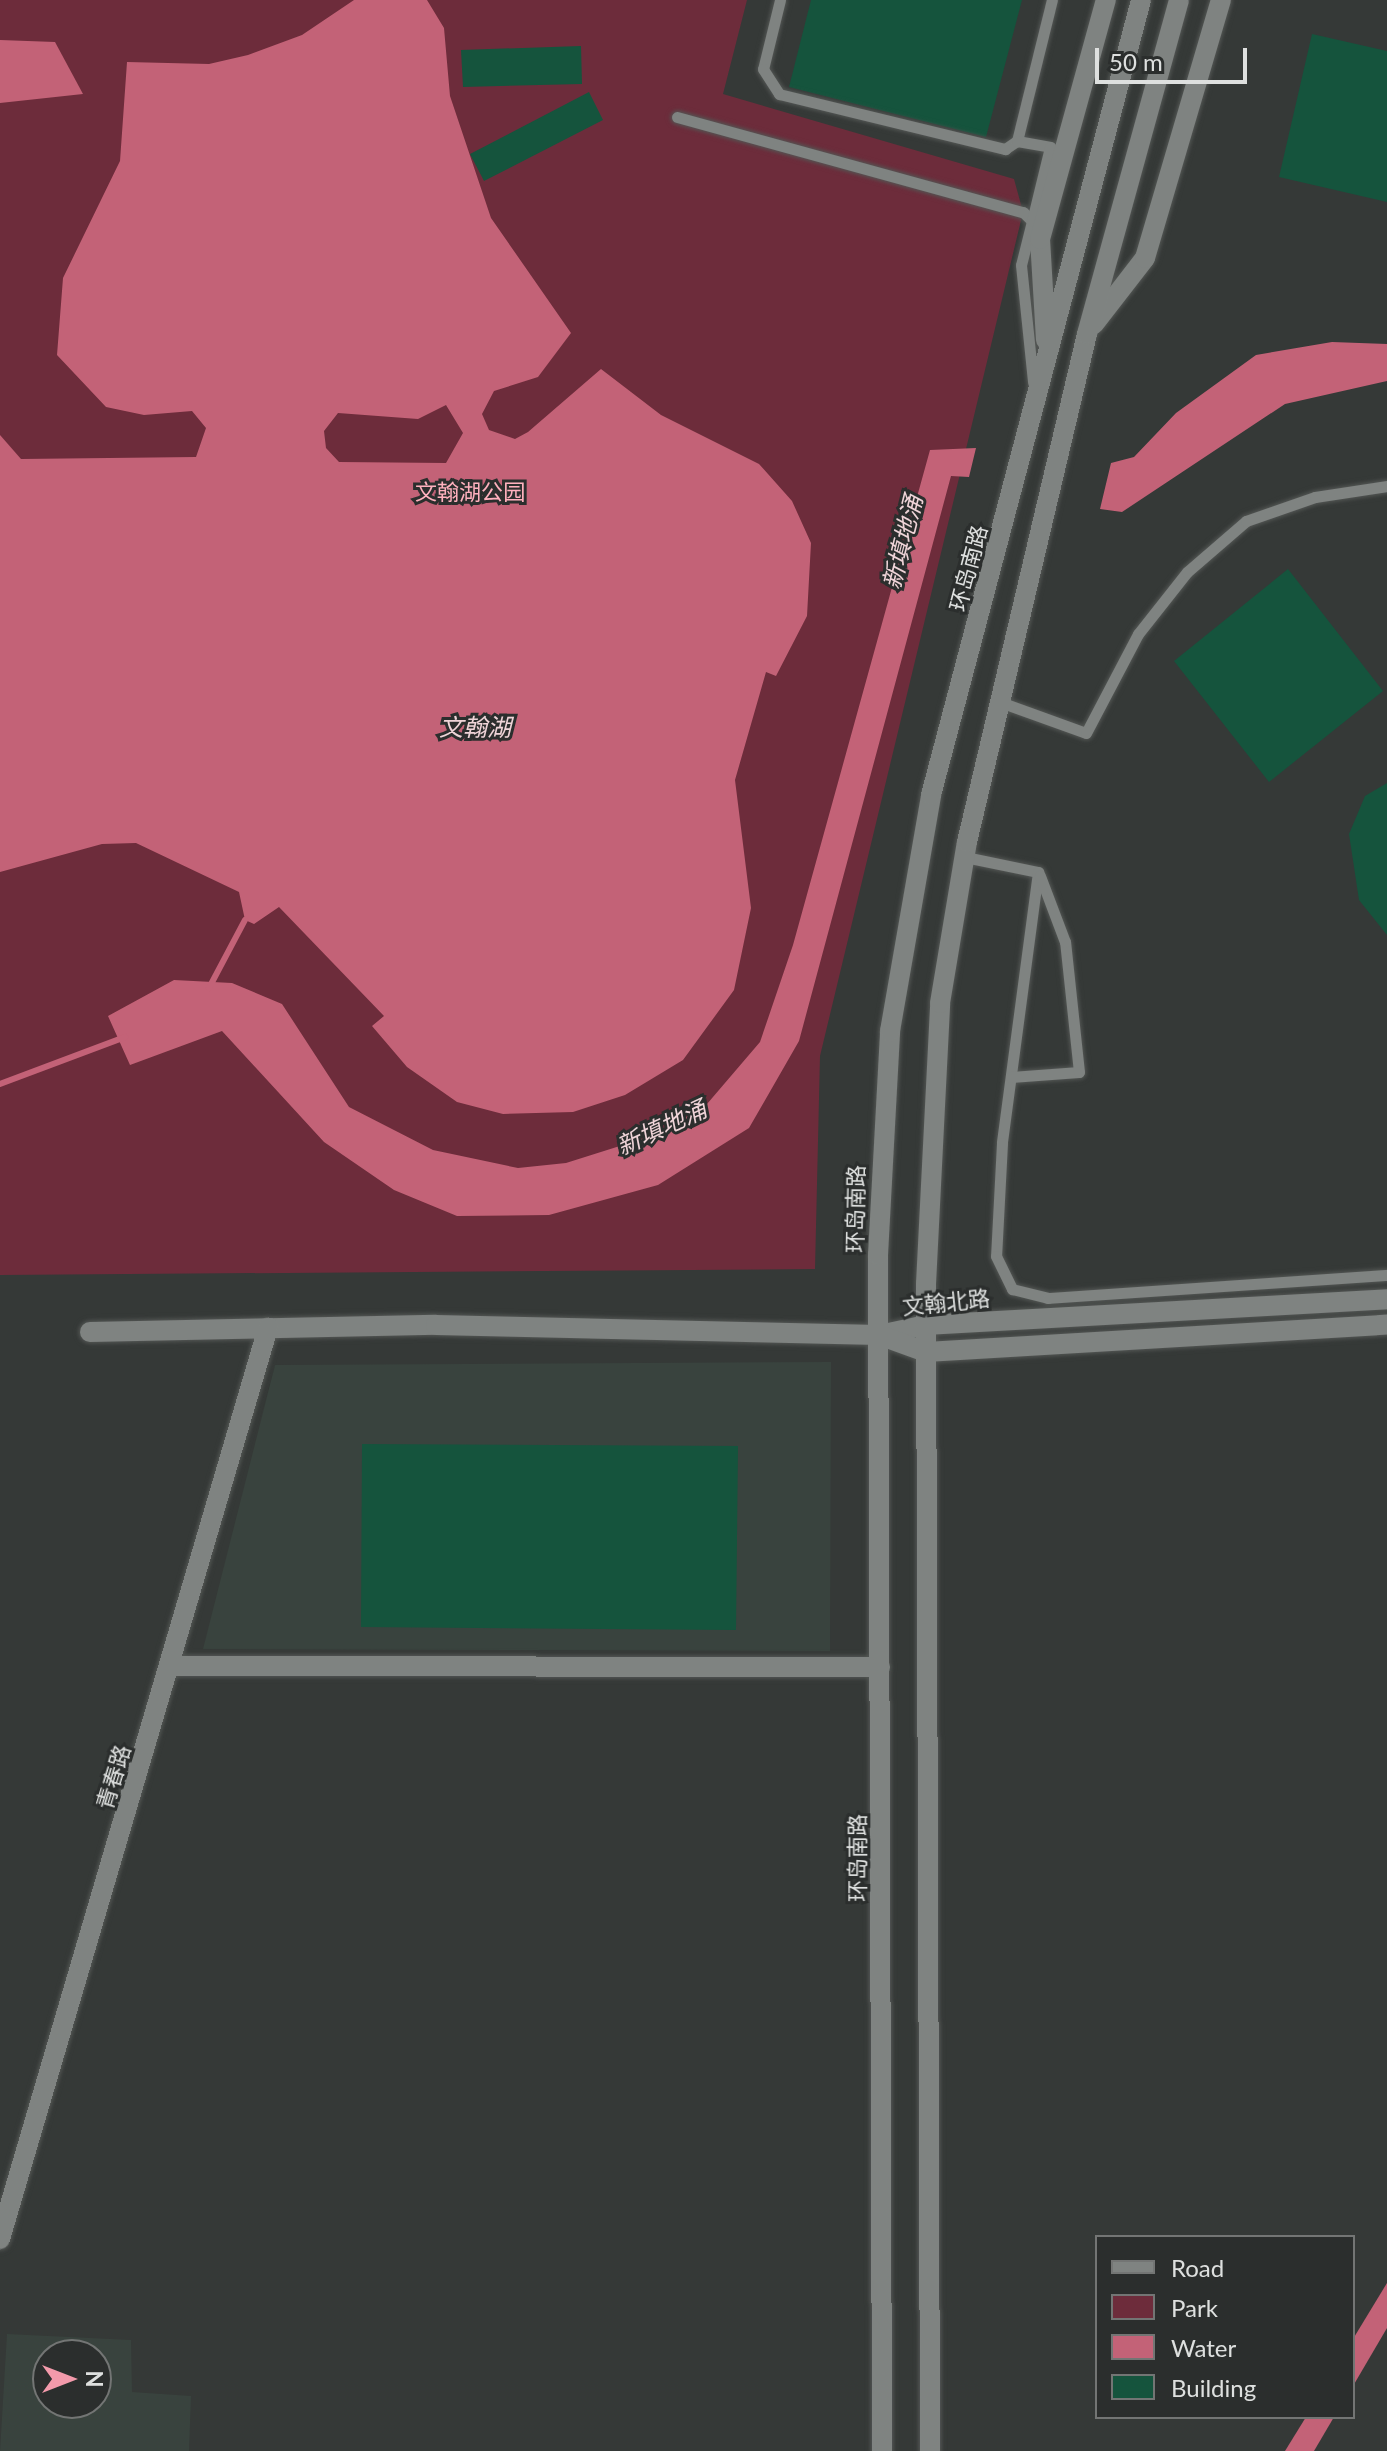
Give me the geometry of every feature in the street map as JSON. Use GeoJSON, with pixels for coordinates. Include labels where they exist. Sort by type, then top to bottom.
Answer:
{"type":"FeatureCollection","features":[{"type":"Feature","properties":{"kind":"main road"},"geometry":{"type":"LineString","coordinates":[[1048,360],[1040,239],[1106,0]]}},
{"type":"Feature","properties":{"kind":"main road","name":"环岛南路"},"geometry":{"type":"LineString","coordinates":[[882,2451],[878,1181],[898,961],[931,795],[1034,415],[1141,0]]}},
{"type":"Feature","properties":{"kind":"main road"},"geometry":{"type":"LineString","coordinates":[[930,2451],[926,1325],[933,1075],[965,857],[1000,702],[1087,334],[1179,0]]}},
{"type":"Feature","properties":{"kind":"main road"},"geometry":{"type":"LineString","coordinates":[[1087,334],[1145,258],[1221,0]]}},
{"type":"Feature","properties":{"kind":"main road","name":"文翰北路"},"geometry":{"type":"LineString","coordinates":[[879,1335],[926,1325],[1387,1299]]}},
{"type":"Feature","properties":{"kind":"main road","name":"文翰北路"},"geometry":{"type":"LineString","coordinates":[[879,1335],[926,1352],[1387,1325]]}},
{"type":"Feature","properties":{"kind":"main road"},"geometry":{"type":"LineString","coordinates":[[90,1332],[268,1328],[879,1335]]}},
{"type":"Feature","properties":{"kind":"main road","name":"青春路"},"geometry":{"type":"LineString","coordinates":[[0,2239],[268,1328]]}},
{"type":"Feature","properties":{"kind":"main road"},"geometry":{"type":"LineString","coordinates":[[171,1666],[880,1667]]}},
{"type":"Feature","properties":{"kind":"lane"},"geometry":{"type":"LineString","coordinates":[[780,0],[763,69],[779,94],[1005,149],[1017,141],[1052,0]]}},
{"type":"Feature","properties":{"kind":"lane"},"geometry":{"type":"LineString","coordinates":[[677,117],[1032,221]]}},
{"type":"Feature","properties":{"kind":"lane"},"geometry":{"type":"LineString","coordinates":[[1017,141],[1050,147],[1021,265],[1031,310],[1034,415]]}},
{"type":"Feature","properties":{"kind":"lane"},"geometry":{"type":"LineString","coordinates":[[1000,702],[1086,733],[1138,634],[1187,572],[1246,521],[1315,497],[1387,486]]}},
{"type":"Feature","properties":{"kind":"lane"},"geometry":{"type":"LineString","coordinates":[[965,857],[1038,872]]}},
{"type":"Feature","properties":{"kind":"lane"},"geometry":{"type":"LineString","coordinates":[[1038,872],[1011,1077],[996,1256],[1012,1289],[1048,1298],[1387,1275]]}},
{"type":"Feature","properties":{"kind":"lane"},"geometry":{"type":"LineString","coordinates":[[1011,1077],[1079,1072],[1065,942],[1038,872]]}},
{"type":"Feature","properties":{"kind":"shaded area"},"geometry":{"type":"Polygon","coordinates":[[[831,1362],[830,1651],[203,1649],[275,1365],[831,1362]]]}},
{"type":"Feature","properties":{"kind":"shaded area"},"geometry":{"type":"Polygon","coordinates":[[[7,2334],[110,2339],[32,2339],[32,2419],[112,2419],[112,2339],[131,2340],[132,2392],[191,2396],[189,2451],[0,2451],[7,2334]]]}},
{"type":"Feature","properties":{"kind":"green space","name":"文翰湖公园"},"geometry":{"type":"Polygon","coordinates":[[[0,0],[747,0],[723,94],[1014,179],[1023,212],[820,1056],[815,1269],[0,1275],[0,0]]]}},
{"type":"Feature","properties":{"kind":"water","name":"文翰湖"},"geometry":{"type":"Polygon","coordinates":[[[354,0],[427,0],[444,28],[450,96],[491,218],[571,333],[538,377],[494,391],[482,414],[489,430],[515,439],[528,432],[601,369],[661,415],[759,464],[792,501],[811,543],[807,616],[776,676],[766,672],[735,780],[751,908],[734,990],[683,1060],[625,1095],[573,1112],[503,1114],[457,1102],[407,1067],[372,1026],[384,1016],[279,907],[254,924],[245,920],[239,892],[136,843],[102,844],[0,872],[0,435],[21,459],[196,457],[206,428],[192,411],[144,415],[106,407],[57,355],[63,278],[120,161],[127,62],[209,64],[248,55],[302,35],[354,0]],[[446,405],[418,419],[338,413],[324,431],[326,448],[339,462],[446,463],[463,433],[446,405]]]}},
{"type":"Feature","properties":{"kind":"water"},"geometry":{"type":"Polygon","coordinates":[[[0,40],[55,42],[83,94],[0,103],[0,40]]]}},
{"type":"Feature","properties":{"kind":"water"},"geometry":{"type":"Polygon","coordinates":[[[1332,342],[1387,344],[1387,381],[1285,404],[1122,512],[1100,509],[1111,463],[1134,457],[1176,413],[1256,355],[1332,342]]]}},
{"type":"Feature","properties":{"kind":"water"},"geometry":{"type":"Polygon","coordinates":[[[976,448],[969,477],[951,476],[799,1041],[749,1128],[658,1185],[549,1215],[457,1216],[394,1190],[324,1142],[222,1031],[130,1065],[108,1016],[174,980],[232,983],[282,1004],[349,1107],[433,1150],[518,1168],[566,1163],[661,1133],[707,1104],[760,1042],[793,945],[930,450],[976,448]]]}},
{"type":"Feature","properties":{"kind":"water"},"geometry":{"type":"Polygon","coordinates":[[[1387,2283],[1387,2328],[1355,2383],[1355,2336],[1387,2283]]]}},
{"type":"Feature","properties":{"kind":"water"},"geometry":{"type":"Polygon","coordinates":[[[1305,2419],[1333,2419],[1314,2451],[1285,2451],[1305,2419]]]}},
{"type":"Feature","properties":{"kind":"building"},"geometry":{"type":"Polygon","coordinates":[[[811,0],[1022,0],[986,137],[789,87],[811,0]]]}},
{"type":"Feature","properties":{"kind":"building"},"geometry":{"type":"Polygon","coordinates":[[[1312,34],[1387,51],[1387,202],[1279,177],[1312,34]]]}},
{"type":"Feature","properties":{"kind":"building"},"geometry":{"type":"Polygon","coordinates":[[[581,46],[582,84],[463,87],[461,50],[581,46]]]}},
{"type":"Feature","properties":{"kind":"building"},"geometry":{"type":"Polygon","coordinates":[[[589,92],[603,120],[484,181],[470,154],[589,92]]]}},
{"type":"Feature","properties":{"kind":"building"},"geometry":{"type":"Polygon","coordinates":[[[1288,569],[1383,691],[1269,782],[1174,661],[1288,569]]]}},
{"type":"Feature","properties":{"kind":"building"},"geometry":{"type":"Polygon","coordinates":[[[1387,783],[1387,935],[1359,900],[1349,834],[1365,796],[1387,783]]]}},
{"type":"Feature","properties":{"kind":"building"},"geometry":{"type":"Polygon","coordinates":[[[362,1444],[738,1446],[736,1630],[361,1627],[362,1444]]]}},
{"type":"Feature","properties":{"kind":"waterway"},"geometry":{"type":"LineString","coordinates":[[209,988],[245,920]]}},
{"type":"Feature","properties":{"kind":"waterway","name":"新填地涌"},"geometry":{"type":"LineString","coordinates":[[0,1084],[125,1037]]}}]}
